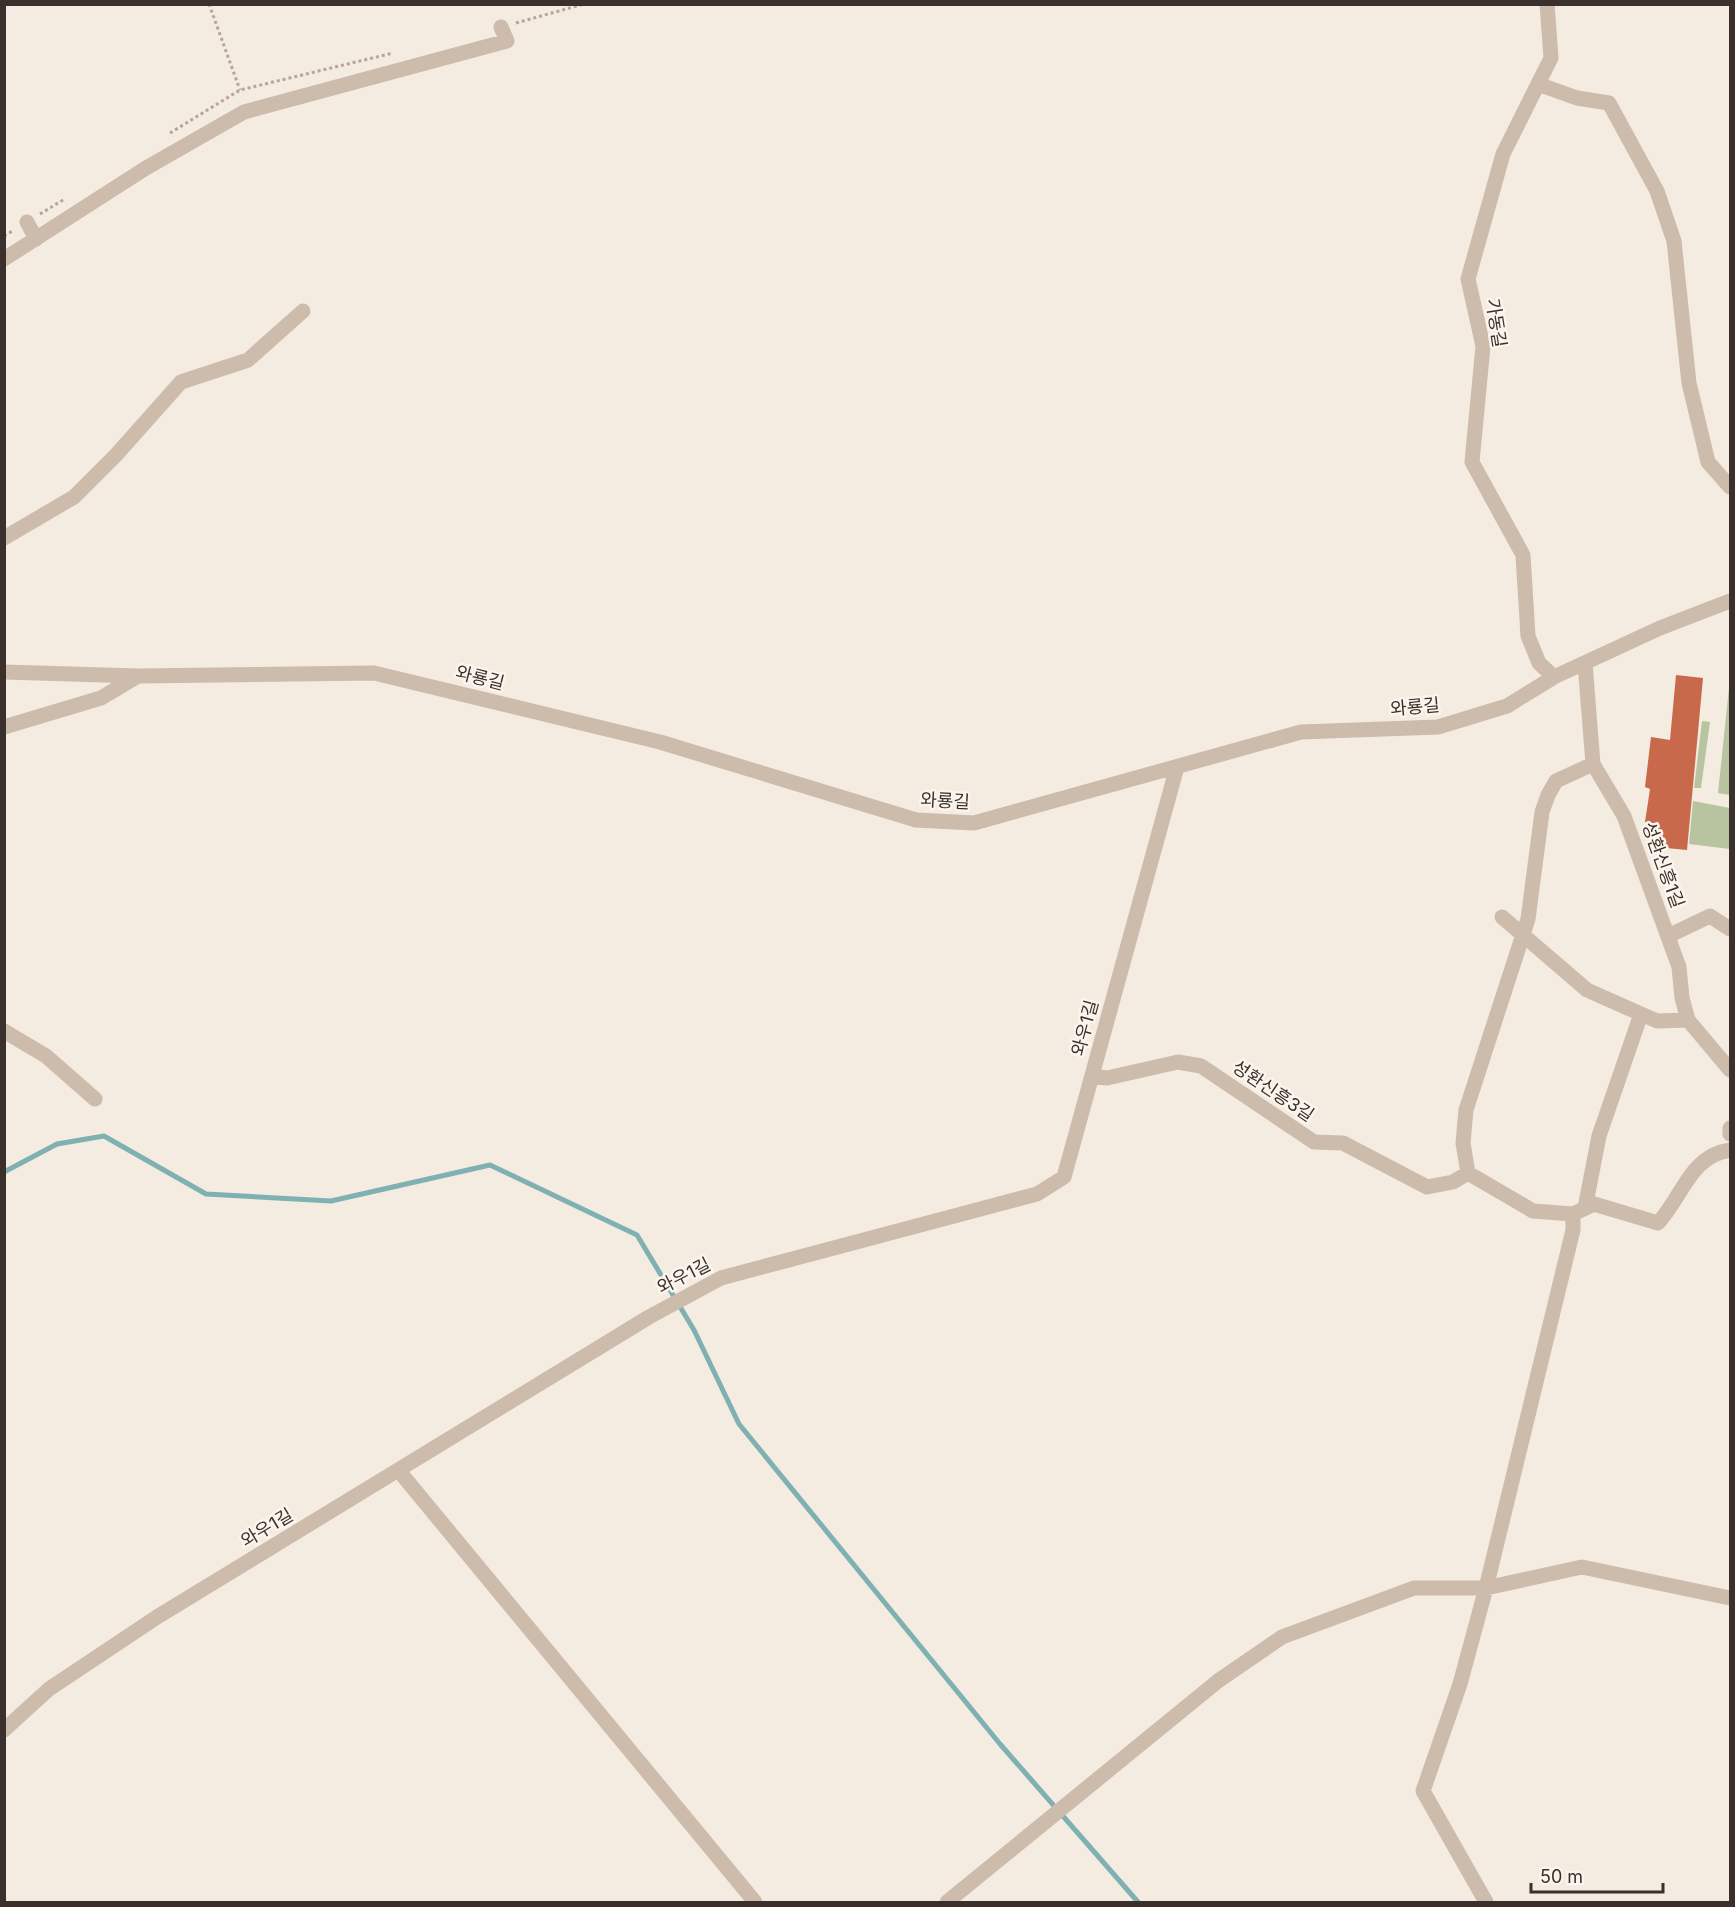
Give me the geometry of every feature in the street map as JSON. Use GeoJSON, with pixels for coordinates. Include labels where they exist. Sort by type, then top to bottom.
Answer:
{"type":"FeatureCollection","features":[{"type":"Feature","properties":{"kind":"street","name":"가동길"},"geometry":{"type":"LineString","coordinates":[[1547,4],[1551,58],[1503,154],[1468,279],[1484,346],[1472,462],[1523,555],[1528,636],[1539,663],[1554,677]]}},
{"type":"Feature","properties":{"kind":"street"},"geometry":{"type":"LineString","coordinates":[[4,259],[146,168],[244,112],[507,41],[501,27]]}},
{"type":"Feature","properties":{"kind":"street"},"geometry":{"type":"LineString","coordinates":[[1538,84],[1577,98],[1609,103],[1657,191],[1674,241],[1689,383],[1708,462],[1731,487]]}},
{"type":"Feature","properties":{"kind":"street"},"geometry":{"type":"LineString","coordinates":[[27,222],[36,238]]}},
{"type":"Feature","properties":{"kind":"street"},"geometry":{"type":"LineString","coordinates":[[4,538],[74,497],[116,455],[181,382],[248,360],[303,311]]}},
{"type":"Feature","properties":{"kind":"street","name":"와룡길"},"geometry":{"type":"LineString","coordinates":[[4,672],[138,676],[374,673],[660,742],[916,820],[974,823],[1301,732],[1438,727],[1508,706],[1554,677],[1660,628],[1731,601]]}},
{"type":"Feature","properties":{"kind":"street","name":"성환신흥1길"},"geometry":{"type":"LineString","coordinates":[[1585,663],[1593,764],[1624,816],[1679,967],[1682,998],[1688,1020],[1731,1070]]}},
{"type":"Feature","properties":{"kind":"street"},"geometry":{"type":"LineString","coordinates":[[4,727],[101,698],[138,676]]}},
{"type":"Feature","properties":{"kind":"street"},"geometry":{"type":"LineString","coordinates":[[1593,764],[1556,781],[1542,812],[1523,936],[1466,1110],[1463,1143],[1468,1173],[1533,1211],[1579,1211],[1594,1204],[1658,1223],[1671,1209],[1696,1166],[1719,1151],[1731,1150]]}},
{"type":"Feature","properties":{"kind":"street","name":"와우1길"},"geometry":{"type":"LineString","coordinates":[[4,1730],[49,1689],[157,1617],[649,1317],[721,1278],[1037,1194],[1064,1177],[1177,767]]}},
{"type":"Feature","properties":{"kind":"street"},"geometry":{"type":"LineString","coordinates":[[1502,916],[1587,990],[1657,1021],[1688,1020]]}},
{"type":"Feature","properties":{"kind":"street"},"geometry":{"type":"LineString","coordinates":[[1668,936],[1710,916],[1731,928]]}},
{"type":"Feature","properties":{"kind":"street"},"geometry":{"type":"LineString","coordinates":[[1486,1902],[1423,1791],[1460,1684],[1486,1588],[1573,1230],[1599,1136],[1641,1014]]}},
{"type":"Feature","properties":{"kind":"street"},"geometry":{"type":"LineString","coordinates":[[4,1031],[46,1056],[95,1099]]}},
{"type":"Feature","properties":{"kind":"street","name":"성환신흥3길"},"geometry":{"type":"LineString","coordinates":[[1092,1076],[1107,1078],[1178,1062],[1201,1066],[1314,1142],[1343,1143],[1427,1187],[1453,1182],[1468,1173]]}},
{"type":"Feature","properties":{"kind":"street"},"geometry":{"type":"LineString","coordinates":[[1731,1128],[1731,1134]]}},
{"type":"Feature","properties":{"kind":"street"},"geometry":{"type":"LineString","coordinates":[[399,1471],[755,1902]]}},
{"type":"Feature","properties":{"kind":"street"},"geometry":{"type":"LineString","coordinates":[[947,1902],[1218,1681],[1282,1637],[1414,1588],[1486,1588],[1582,1567],[1731,1598]]}},
{"type":"Feature","properties":{"kind":"path"},"geometry":{"type":"LineString","coordinates":[[209,4],[240,90]]}},
{"type":"Feature","properties":{"kind":"green space"},"geometry":{"type":"Polygon","coordinates":[[[1730,688],[1730,795],[1718,793],[1730,688]]]}},
{"type":"Feature","properties":{"kind":"green space"},"geometry":{"type":"Polygon","coordinates":[[[1702,721],[1710,722],[1701,788],[1694,788],[1702,721]]]}},
{"type":"Feature","properties":{"kind":"green space"},"geometry":{"type":"Polygon","coordinates":[[[1693,801],[1730,808],[1730,849],[1689,844],[1693,801]]]}},
{"type":"Feature","properties":{"kind":"building"},"geometry":{"type":"Polygon","coordinates":[[[1676,675],[1703,678],[1687,850],[1656,847],[1657,824],[1645,822],[1650,789],[1645,787],[1651,737],[1670,740],[1676,675]]]}},
{"type":"Feature","properties":{"kind":"waterway"},"geometry":{"type":"LineString","coordinates":[[4,1172],[57,1144],[104,1136],[206,1194],[331,1201],[490,1165],[637,1235],[694,1330],[739,1424],[1000,1744],[1138,1902]]}}]}
